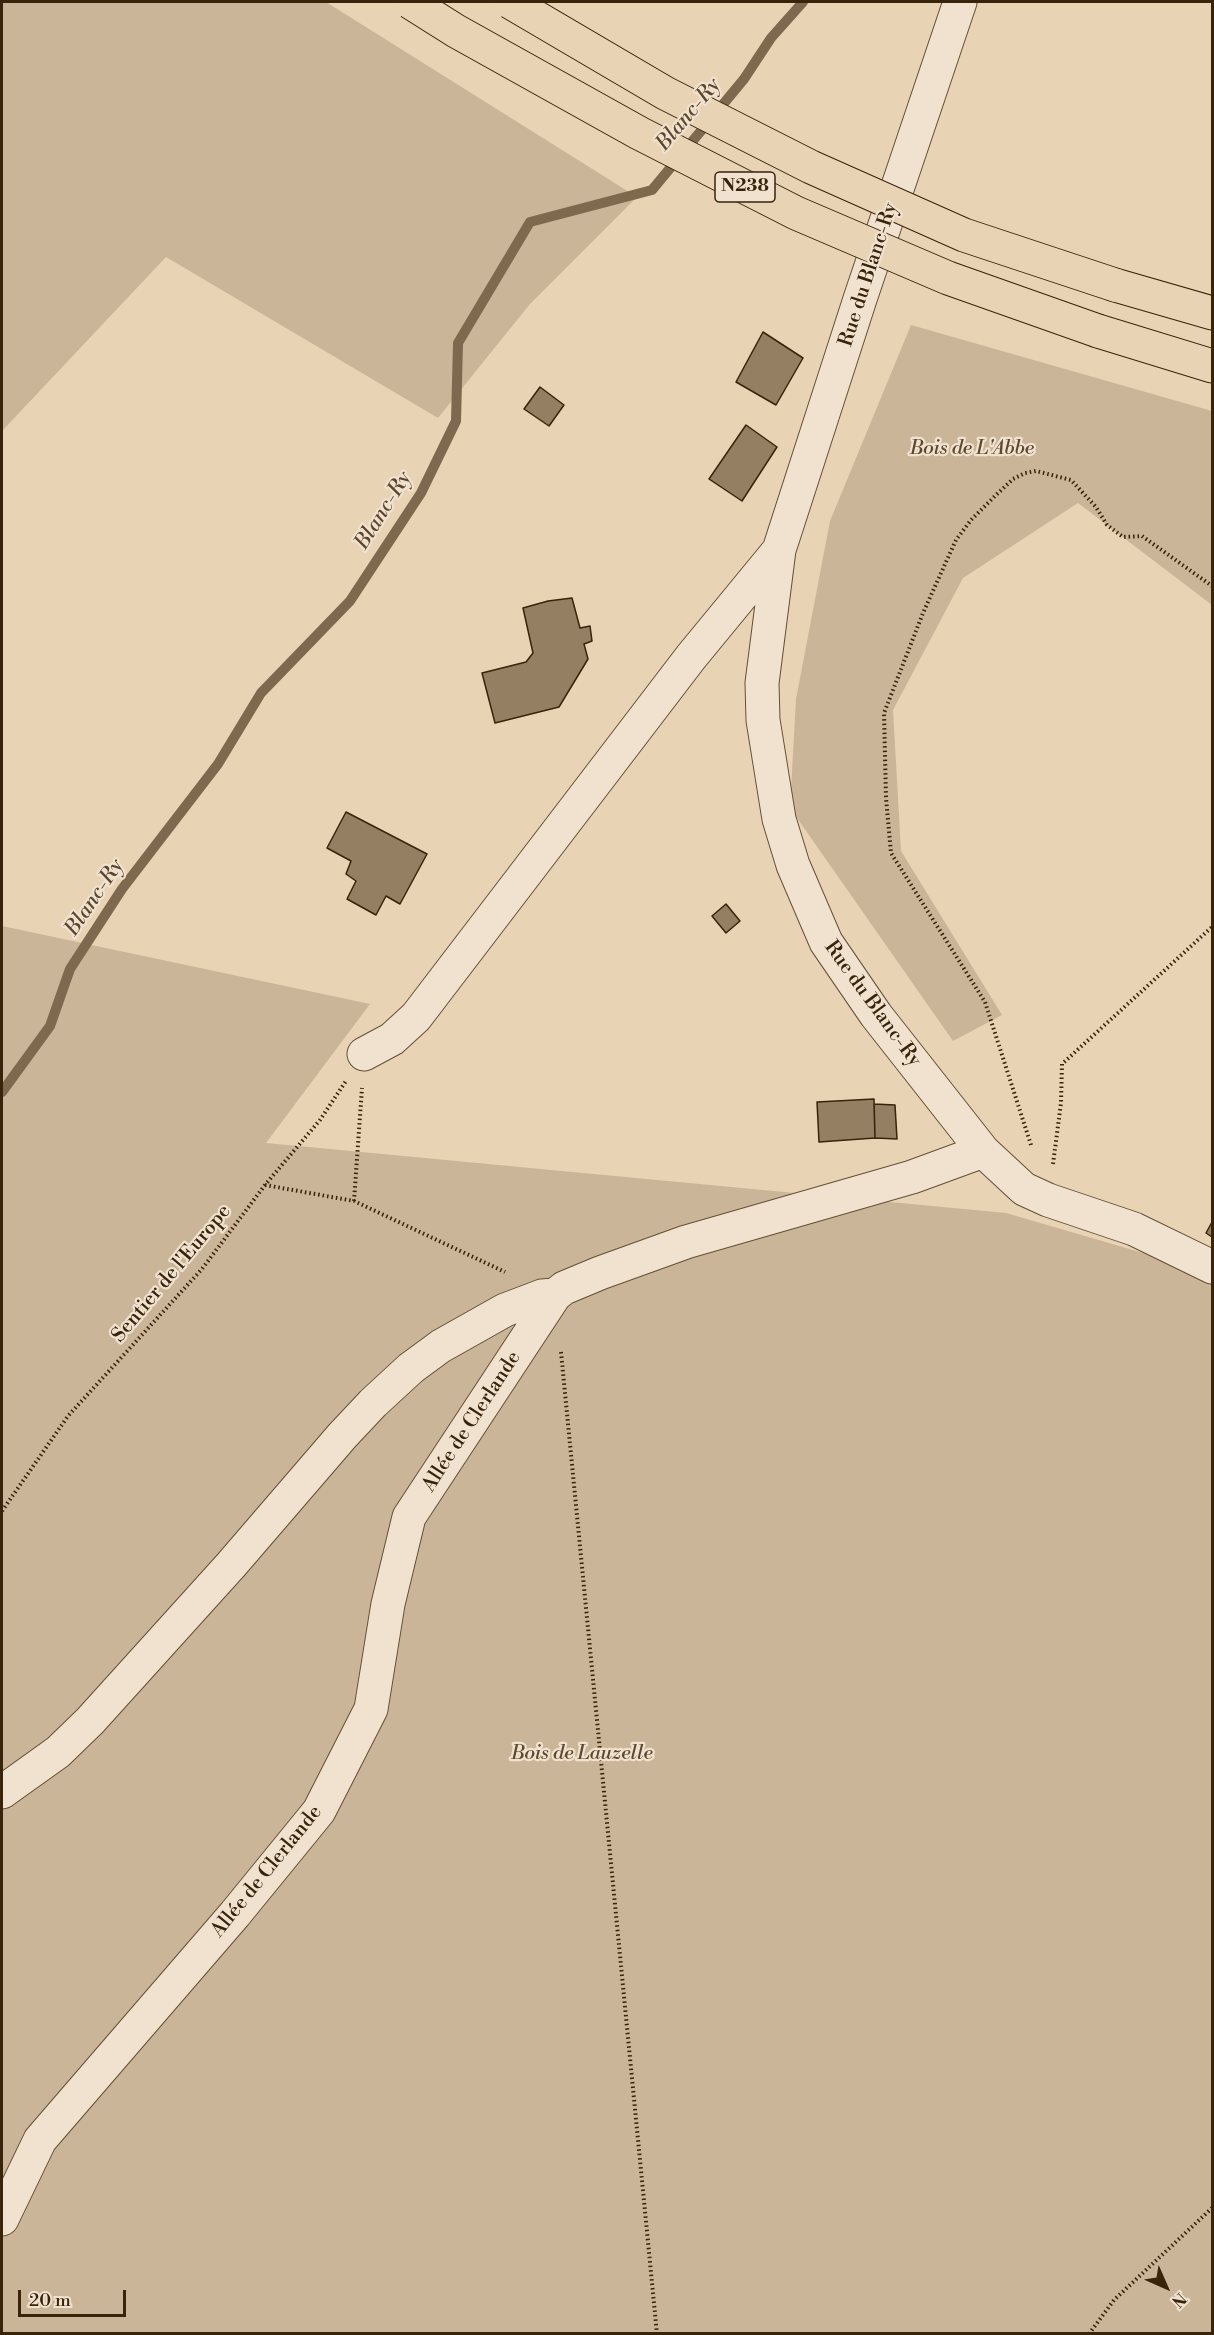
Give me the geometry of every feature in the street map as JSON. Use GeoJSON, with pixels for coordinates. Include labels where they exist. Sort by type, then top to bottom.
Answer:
{"type":"FeatureCollection","features":[{"type":"Feature","properties":{"kind":"highway","name":"N238"},"geometry":{"type":"LineString","coordinates":[[410,2],[456,31],[629,127],[796,213],[948,278],[1098,331],[1212,366]]}},
{"type":"Feature","properties":{"kind":"highway","name":"N238"},"geometry":{"type":"LineString","coordinates":[[510,2],[665,93],[811,167],[964,235],[1116,285],[1212,313]]}},
{"type":"Feature","properties":{"kind":"street","name":"Rue du Blanc-Ry"},"geometry":{"type":"LineString","coordinates":[[960,2],[860,299],[779,550],[762,692],[766,740],[779,819],[794,865],[826,942],[876,1015],[983,1151],[1024,1189],[1048,1200],[1134,1229],[1212,1267]]}},
{"type":"Feature","properties":{"kind":"street","name":"Rue du Blanc-Ry"},"geometry":{"type":"LineString","coordinates":[[364,1054],[392,1039],[416,1017],[691,657],[779,550]]}},
{"type":"Feature","properties":{"kind":"street"},"geometry":{"type":"LineString","coordinates":[[2,1792],[58,1752],[90,1721],[231,1565],[342,1436],[379,1397],[411,1368],[441,1346],[505,1310],[542,1296],[555,1294],[600,1273],[686,1242],[912,1177],[983,1151]]}},
{"type":"Feature","properties":{"kind":"street","name":"Allée de Clerlande"},"geometry":{"type":"LineString","coordinates":[[2,2219],[40,2140],[235,1914],[319,1811],[371,1709],[388,1604],[409,1517],[555,1294]]}},
{"type":"Feature","properties":{"kind":"path"},"geometry":{"type":"LineString","coordinates":[[1048,1200],[985,1002],[891,854],[886,798],[884,713],[923,613],[956,540],[971,520],[995,496],[1013,479],[1025,473],[1036,471],[1071,480],[1096,507],[1107,525],[1123,537],[1142,536],[1212,586]]}},
{"type":"Feature","properties":{"kind":"path"},"geometry":{"type":"LineString","coordinates":[[1048,1200],[1061,1103],[1062,1064],[1212,927]]}},
{"type":"Feature","properties":{"kind":"path","name":"Sentier de l'Europe"},"geometry":{"type":"LineString","coordinates":[[2,1511],[68,1416],[202,1269],[265,1185],[320,1120],[364,1054]]}},
{"type":"Feature","properties":{"kind":"path"},"geometry":{"type":"LineString","coordinates":[[354,1202],[364,1054]]}},
{"type":"Feature","properties":{"kind":"path"},"geometry":{"type":"LineString","coordinates":[[265,1185],[354,1202],[555,1294],[657,2334]]}},
{"type":"Feature","properties":{"kind":"path"},"geometry":{"type":"LineString","coordinates":[[1089,2334],[1114,2300],[1212,2208]]}},
{"type":"Feature","properties":{"kind":"green space"},"geometry":{"type":"Polygon","coordinates":[[[2,2],[326,2],[637,197],[530,304],[438,418],[166,257],[2,431],[2,2]]]}},
{"type":"Feature","properties":{"kind":"green space","name":"Bois de L'Abbe"},"geometry":{"type":"Polygon","coordinates":[[[911,325],[1212,411],[1212,605],[1078,503],[963,578],[893,710],[901,851],[1002,1015],[953,1041],[790,808],[796,699],[830,521],[911,325]]]}},
{"type":"Feature","properties":{"kind":"green space","name":"Bois de Lauzelle"},"geometry":{"type":"Polygon","coordinates":[[[2,926],[370,1004],[266,1143],[1006,1213],[1198,1269],[1212,1279],[1212,2333],[2,2334],[2,926]]]}},
{"type":"Feature","properties":{"kind":"building"},"geometry":{"type":"Polygon","coordinates":[[[763,332],[803,358],[776,405],[736,382],[763,332]]]}},
{"type":"Feature","properties":{"kind":"building"},"geometry":{"type":"Polygon","coordinates":[[[540,387],[564,405],[549,426],[524,409],[540,387]]]}},
{"type":"Feature","properties":{"kind":"building"},"geometry":{"type":"Polygon","coordinates":[[[746,425],[777,447],[742,501],[709,479],[746,425]]]}},
{"type":"Feature","properties":{"kind":"building"},"geometry":{"type":"Polygon","coordinates":[[[572,598],[580,628],[590,626],[592,641],[584,644],[588,659],[559,707],[495,723],[482,673],[526,662],[533,653],[523,608],[548,601],[572,598]]]}},
{"type":"Feature","properties":{"kind":"building"},"geometry":{"type":"Polygon","coordinates":[[[346,812],[427,854],[400,904],[386,896],[376,915],[347,899],[356,881],[346,874],[351,861],[327,848],[346,812]]]}},
{"type":"Feature","properties":{"kind":"building"},"geometry":{"type":"Polygon","coordinates":[[[726,904],[740,921],[726,933],[712,916],[726,904]]]}},
{"type":"Feature","properties":{"kind":"building"},"geometry":{"type":"Polygon","coordinates":[[[874,1099],[875,1138],[819,1142],[817,1102],[874,1099]]]}},
{"type":"Feature","properties":{"kind":"building"},"geometry":{"type":"Polygon","coordinates":[[[874,1104],[895,1105],[897,1139],[875,1138],[874,1104]]]}},
{"type":"Feature","properties":{"kind":"building"},"geometry":{"type":"Polygon","coordinates":[[[1212,1222],[1212,1237],[1206,1233],[1212,1222]]]}},
{"type":"Feature","properties":{"kind":"waterway","name":"Blanc-Ry"},"geometry":{"type":"LineString","coordinates":[[2,1092],[50,1026],[70,969],[122,889],[218,764],[261,693],[350,601],[421,493],[456,421],[458,343],[530,222],[652,190],[744,79],[771,38],[803,2]]}}]}
